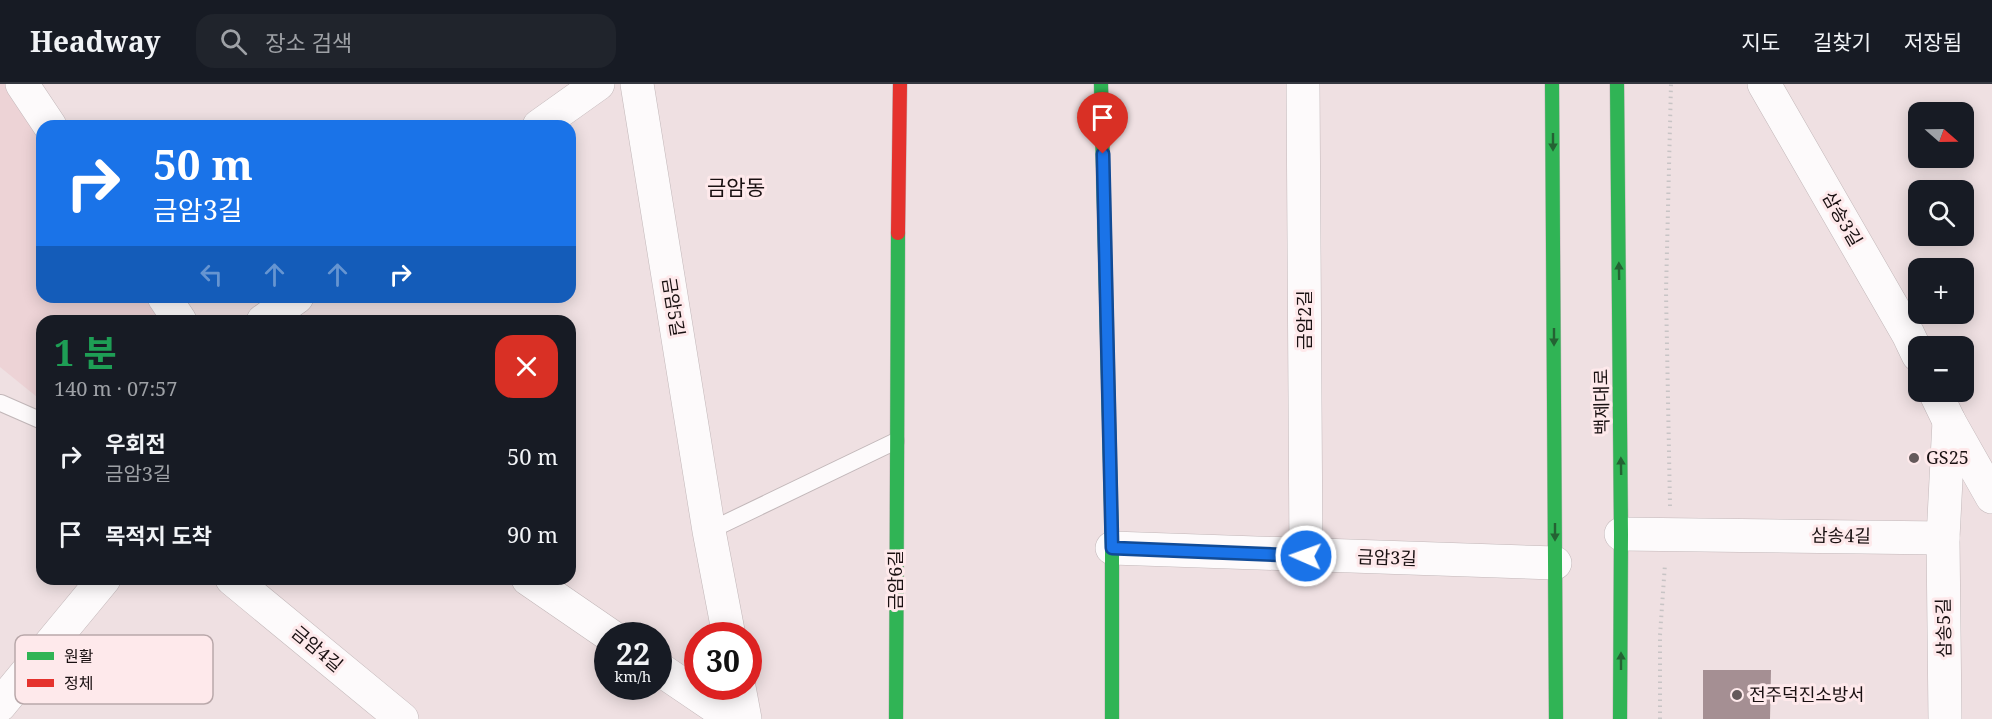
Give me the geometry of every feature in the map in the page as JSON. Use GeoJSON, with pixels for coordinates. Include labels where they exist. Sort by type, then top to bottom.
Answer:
{"type":"FeatureCollection","features":[{"type":"Feature","properties":{"kind":"street"},"geometry":{"type":"LineString","coordinates":[[22,84],[46,120]]}},
{"type":"Feature","properties":{"kind":"street"},"geometry":{"type":"LineString","coordinates":[[547,120],[598,84]]}},
{"type":"Feature","properties":{"kind":"street","name":"금암5길"},"geometry":{"type":"LineString","coordinates":[[637,84],[709,531]]}},
{"type":"Feature","properties":{"kind":"street"},"geometry":{"type":"LineString","coordinates":[[896,441],[900,84]]}},
{"type":"Feature","properties":{"kind":"street"},"geometry":{"type":"LineString","coordinates":[[1101,84],[1112,548],[1112,719]]}},
{"type":"Feature","properties":{"kind":"street","name":"금암2길"},"geometry":{"type":"LineString","coordinates":[[1303,84],[1306,556]]}},
{"type":"Feature","properties":{"kind":"street"},"geometry":{"type":"LineString","coordinates":[[1552,84],[1556,719]]}},
{"type":"Feature","properties":{"kind":"street","name":"백제대로"},"geometry":{"type":"LineString","coordinates":[[1617,84],[1621,534],[1620,719]]}},
{"type":"Feature","properties":{"kind":"street","name":"삼송3길"},"geometry":{"type":"LineString","coordinates":[[1764,84],[1909,336]]}},
{"type":"Feature","properties":{"kind":"street"},"geometry":{"type":"LineString","coordinates":[[272,315],[288,303]]}},
{"type":"Feature","properties":{"kind":"street"},"geometry":{"type":"LineString","coordinates":[[1940,402],[1989,487]]}},
{"type":"Feature","properties":{"kind":"street"},"geometry":{"type":"LineString","coordinates":[[1944,537],[1949,421]]}},
{"type":"Feature","properties":{"kind":"street","name":"금암6길"},"geometry":{"type":"LineString","coordinates":[[896,441],[896,719]]}},
{"type":"Feature","properties":{"kind":"street"},"geometry":{"type":"LineString","coordinates":[[709,531],[726,622]]}},
{"type":"Feature","properties":{"kind":"street","name":"삼송4길"},"geometry":{"type":"LineString","coordinates":[[1621,534],[1944,537]]}},
{"type":"Feature","properties":{"kind":"street","name":"삼송5길"},"geometry":{"type":"LineString","coordinates":[[1944,537],[1945,719]]}},
{"type":"Feature","properties":{"kind":"street","name":"금암3길"},"geometry":{"type":"LineString","coordinates":[[1112,548],[1555,563]]}},
{"type":"Feature","properties":{"kind":"street"},"geometry":{"type":"LineString","coordinates":[[58,635],[99,585]]}},
{"type":"Feature","properties":{"kind":"street","name":"금암4길"},"geometry":{"type":"LineString","coordinates":[[239,585],[402,719]]}},
{"type":"Feature","properties":{"kind":"street"},"geometry":{"type":"LineString","coordinates":[[537,585],[594,624]]}},
{"type":"Feature","properties":{"kind":"street"},"geometry":{"type":"LineString","coordinates":[[672,678],[733,719]]}},
{"type":"Feature","properties":{"kind":"street"},"geometry":{"type":"LineString","coordinates":[[0,705],[15,687]]}},
{"type":"Feature","properties":{"kind":"street"},"geometry":{"type":"LineString","coordinates":[[741,700],[745,719]]}},
{"type":"Feature","properties":{"kind":"lane"},"geometry":{"type":"LineString","coordinates":[[0,403],[36,418]]}},
{"type":"Feature","properties":{"kind":"lane"},"geometry":{"type":"LineString","coordinates":[[709,531],[896,441]]}},
{"type":"Feature","properties":{"kind":"path"},"geometry":{"type":"LineString","coordinates":[[1670,507],[1666,292],[1671,84]]}},
{"type":"Feature","properties":{"kind":"path"},"geometry":{"type":"LineString","coordinates":[[1660,719],[1660,635],[1666,560]]}},
{"type":"Feature","properties":{"kind":"shaded area"},"geometry":{"type":"Polygon","coordinates":[[[0,84],[14,84],[38,120],[36,120],[36,303],[150,303],[157,315],[36,315],[36,396],[0,367],[0,84]]]}},
{"type":"Feature","properties":{"kind":"building","name":"전주덕진소방서"},"geometry":{"type":"Polygon","coordinates":[[[1703,670],[1771,670],[1770,719],[1703,719],[1703,670]]]}},
{"type":"Feature","properties":{"kind":"traffic: fast"},"geometry":{"type":"LineString","coordinates":[[1101,84],[1112,548],[1112,719]]}},
{"type":"Feature","properties":{"kind":"traffic: fast"},"geometry":{"type":"LineString","coordinates":[[1552,84],[1556,719]]}},
{"type":"Feature","properties":{"kind":"traffic: fast"},"geometry":{"type":"LineString","coordinates":[[1617,84],[1621,534],[1620,719]]}},
{"type":"Feature","properties":{"kind":"traffic: fast"},"geometry":{"type":"LineString","coordinates":[[896,719],[898,233]]}},
{"type":"Feature","properties":{"kind":"traffic: jam"},"geometry":{"type":"LineString","coordinates":[[898,233],[900,84]]}},
{"type":"Feature","properties":{"kind":"place","name":"GS25"},"geometry":{"type":"Point","coordinates":[1914,458]}},
{"type":"Feature","properties":{"kind":"place","name":"전주덕진소방서"},"geometry":{"type":"Point","coordinates":[1737,695]}},
{"type":"Feature","properties":{"kind":"district","name":"금암동"},"geometry":{"type":"Point","coordinates":[736,188]}},
{"type":"Feature","properties":{"kind":"route"},"geometry":{"type":"LineString","coordinates":[[1103,154],[1112,548],[1306,556]]}}]}
